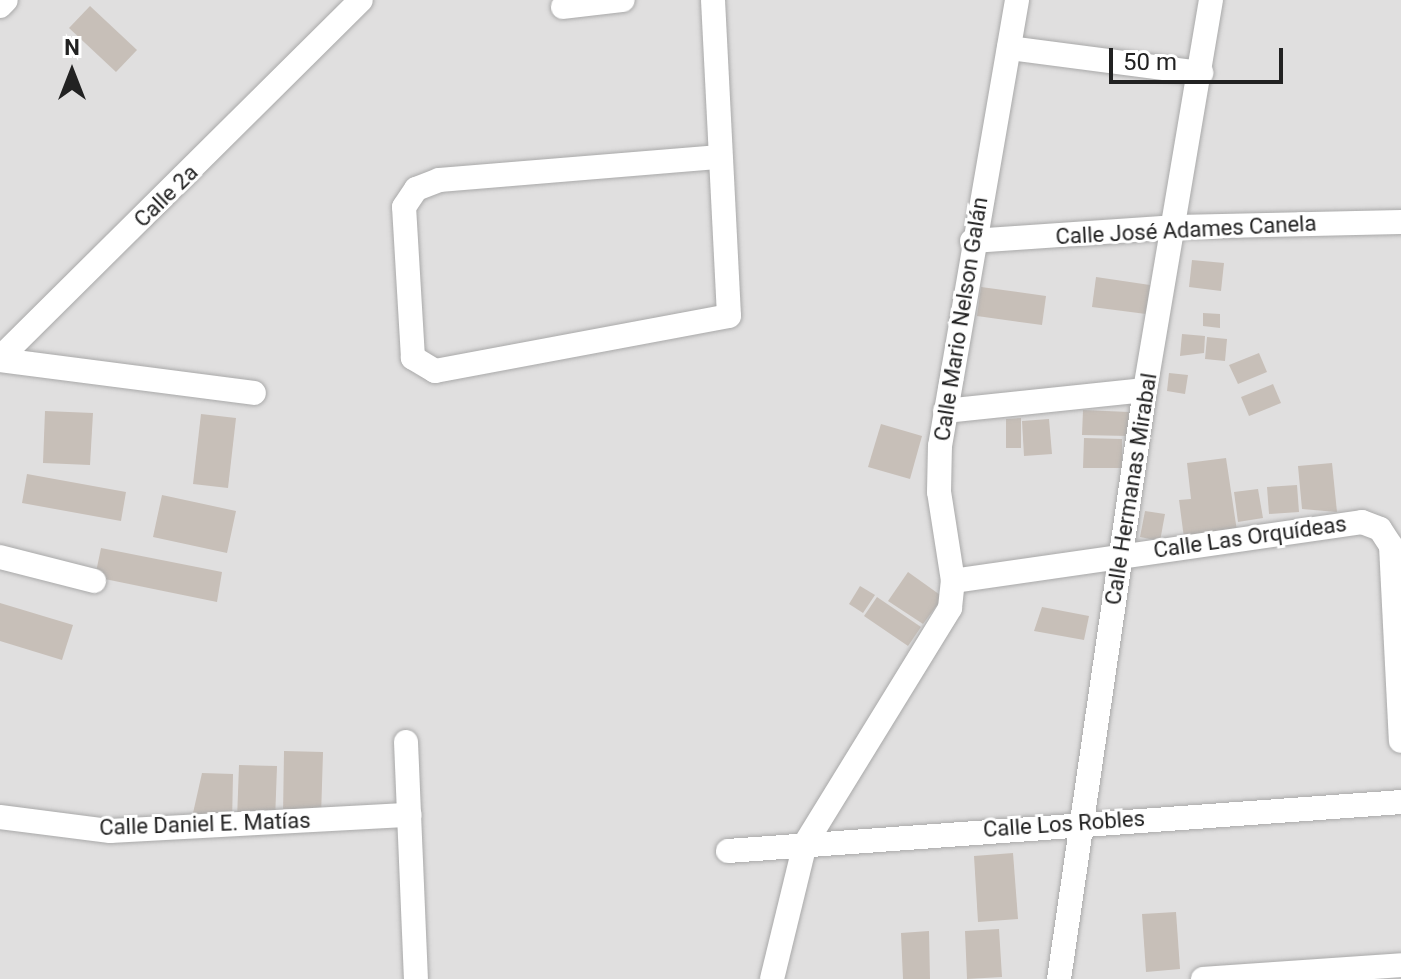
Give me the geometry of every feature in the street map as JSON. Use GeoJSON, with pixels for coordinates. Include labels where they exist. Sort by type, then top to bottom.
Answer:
{"type":"FeatureCollection","features":[{"type":"Feature","properties":{"kind":"street"},"geometry":{"type":"LineString","coordinates":[[0,6],[6,0]]}},
{"type":"Feature","properties":{"kind":"street","name":"Calle 2a"},"geometry":{"type":"LineString","coordinates":[[0,359],[333,34],[361,0]]}},
{"type":"Feature","properties":{"kind":"street"},"geometry":{"type":"LineString","coordinates":[[563,7],[623,0]]}},
{"type":"Feature","properties":{"kind":"street"},"geometry":{"type":"LineString","coordinates":[[713,0],[729,316],[435,371],[413,358],[404,207],[416,189],[439,180],[720,157]]}},
{"type":"Feature","properties":{"kind":"street","name":"Calle Mario Nelson Galán"},"geometry":{"type":"LineString","coordinates":[[772,979],[805,844],[945,616],[953,581],[939,492],[945,411],[972,241],[1017,0]]}},
{"type":"Feature","properties":{"kind":"street","name":"Calle Hermanas Mirabal"},"geometry":{"type":"LineString","coordinates":[[1059,979],[1145,390],[1177,227],[1211,0]]}},
{"type":"Feature","properties":{"kind":"street"},"geometry":{"type":"LineString","coordinates":[[1009,48],[1201,73]]}},
{"type":"Feature","properties":{"kind":"street","name":"Calle José Adames Canela"},"geometry":{"type":"LineString","coordinates":[[972,241],[1177,227],[1401,222]]}},
{"type":"Feature","properties":{"kind":"street"},"geometry":{"type":"LineString","coordinates":[[0,359],[254,393]]}},
{"type":"Feature","properties":{"kind":"street"},"geometry":{"type":"LineString","coordinates":[[945,411],[1145,390]]}},
{"type":"Feature","properties":{"kind":"street","name":"Calle Las Orquídeas"},"geometry":{"type":"LineString","coordinates":[[953,581],[1362,522],[1380,529],[1391,546],[1401,741]]}},
{"type":"Feature","properties":{"kind":"street"},"geometry":{"type":"LineString","coordinates":[[0,557],[94,581]]}},
{"type":"Feature","properties":{"kind":"street"},"geometry":{"type":"LineString","coordinates":[[406,742],[416,979]]}},
{"type":"Feature","properties":{"kind":"street","name":"Calle Los Robles"},"geometry":{"type":"LineString","coordinates":[[728,851],[1081,822],[1401,802]]}},
{"type":"Feature","properties":{"kind":"street","name":"Calle Daniel E. Matías"},"geometry":{"type":"LineString","coordinates":[[0,817],[110,831],[410,815]]}},
{"type":"Feature","properties":{"kind":"street"},"geometry":{"type":"LineString","coordinates":[[1203,979],[1385,971]]}},
{"type":"Feature","properties":{"kind":"shaded area"},"geometry":{"type":"Polygon","coordinates":[[[0,0],[1401,0],[1401,979],[0,979],[0,0]]]}},
{"type":"Feature","properties":{"kind":"building"},"geometry":{"type":"Polygon","coordinates":[[[90,6],[137,50],[116,72],[69,28],[90,6]]]}},
{"type":"Feature","properties":{"kind":"building"},"geometry":{"type":"Polygon","coordinates":[[[1192,260],[1224,263],[1221,291],[1189,287],[1192,260]]]}},
{"type":"Feature","properties":{"kind":"building"},"geometry":{"type":"Polygon","coordinates":[[[1096,277],[1150,285],[1146,314],[1092,307],[1096,277]]]}},
{"type":"Feature","properties":{"kind":"building"},"geometry":{"type":"Polygon","coordinates":[[[981,287],[1046,296],[1042,325],[977,316],[981,287]]]}},
{"type":"Feature","properties":{"kind":"building"},"geometry":{"type":"Polygon","coordinates":[[[1203,313],[1220,314],[1220,328],[1203,326],[1203,313]]]}},
{"type":"Feature","properties":{"kind":"building"},"geometry":{"type":"Polygon","coordinates":[[[1182,334],[1205,336],[1204,353],[1180,356],[1182,334]]]}},
{"type":"Feature","properties":{"kind":"building"},"geometry":{"type":"Polygon","coordinates":[[[1207,337],[1227,339],[1225,361],[1205,359],[1207,337]]]}},
{"type":"Feature","properties":{"kind":"building"},"geometry":{"type":"Polygon","coordinates":[[[1259,353],[1267,372],[1238,384],[1229,365],[1259,353]]]}},
{"type":"Feature","properties":{"kind":"building"},"geometry":{"type":"Polygon","coordinates":[[[1169,373],[1188,375],[1185,394],[1167,391],[1169,373]]]}},
{"type":"Feature","properties":{"kind":"building"},"geometry":{"type":"Polygon","coordinates":[[[1273,384],[1281,403],[1249,416],[1241,397],[1273,384]]]}},
{"type":"Feature","properties":{"kind":"building"},"geometry":{"type":"Polygon","coordinates":[[[1083,410],[1129,412],[1129,436],[1082,435],[1083,410]]]}},
{"type":"Feature","properties":{"kind":"building"},"geometry":{"type":"Polygon","coordinates":[[[45,411],[93,413],[90,465],[43,463],[45,411]]]}},
{"type":"Feature","properties":{"kind":"building"},"geometry":{"type":"Polygon","coordinates":[[[201,414],[236,418],[228,488],[193,484],[201,414]]]}},
{"type":"Feature","properties":{"kind":"building"},"geometry":{"type":"Polygon","coordinates":[[[1021,418],[1021,448],[1006,448],[1006,419],[1021,418]]]}},
{"type":"Feature","properties":{"kind":"building"},"geometry":{"type":"Polygon","coordinates":[[[1049,419],[1052,454],[1024,456],[1022,421],[1049,419]]]}},
{"type":"Feature","properties":{"kind":"building"},"geometry":{"type":"Polygon","coordinates":[[[881,424],[922,436],[910,479],[868,467],[881,424]]]}},
{"type":"Feature","properties":{"kind":"building"},"geometry":{"type":"Polygon","coordinates":[[[1084,438],[1122,439],[1122,468],[1083,468],[1084,438]]]}},
{"type":"Feature","properties":{"kind":"building"},"geometry":{"type":"Polygon","coordinates":[[[1226,458],[1237,531],[1184,538],[1179,500],[1191,499],[1187,463],[1226,458]]]}},
{"type":"Feature","properties":{"kind":"building"},"geometry":{"type":"Polygon","coordinates":[[[1332,463],[1337,512],[1302,509],[1298,466],[1332,463]]]}},
{"type":"Feature","properties":{"kind":"building"},"geometry":{"type":"Polygon","coordinates":[[[27,474],[126,492],[121,521],[22,503],[27,474]]]}},
{"type":"Feature","properties":{"kind":"building"},"geometry":{"type":"Polygon","coordinates":[[[1297,485],[1299,512],[1269,514],[1267,487],[1297,485]]]}},
{"type":"Feature","properties":{"kind":"building"},"geometry":{"type":"Polygon","coordinates":[[[1258,489],[1263,518],[1238,522],[1234,492],[1258,489]]]}},
{"type":"Feature","properties":{"kind":"building"},"geometry":{"type":"Polygon","coordinates":[[[162,495],[236,511],[227,553],[153,537],[162,495]]]}},
{"type":"Feature","properties":{"kind":"building"},"geometry":{"type":"Polygon","coordinates":[[[1145,511],[1165,514],[1160,541],[1140,537],[1145,511]]]}},
{"type":"Feature","properties":{"kind":"building"},"geometry":{"type":"Polygon","coordinates":[[[101,548],[222,572],[217,602],[95,577],[101,548]]]}},
{"type":"Feature","properties":{"kind":"building"},"geometry":{"type":"Polygon","coordinates":[[[908,572],[943,597],[923,624],[888,601],[908,572]]]}},
{"type":"Feature","properties":{"kind":"building"},"geometry":{"type":"Polygon","coordinates":[[[860,586],[875,595],[863,613],[849,604],[860,586]]]}},
{"type":"Feature","properties":{"kind":"building"},"geometry":{"type":"Polygon","coordinates":[[[877,597],[921,627],[908,646],[864,616],[877,597]]]}},
{"type":"Feature","properties":{"kind":"building"},"geometry":{"type":"Polygon","coordinates":[[[0,603],[73,625],[62,660],[0,641],[0,603]]]}},
{"type":"Feature","properties":{"kind":"building"},"geometry":{"type":"Polygon","coordinates":[[[1042,607],[1089,616],[1084,640],[1034,631],[1042,607]]]}},
{"type":"Feature","properties":{"kind":"building"},"geometry":{"type":"Polygon","coordinates":[[[284,751],[323,752],[321,816],[283,815],[284,751]]]}},
{"type":"Feature","properties":{"kind":"building"},"geometry":{"type":"Polygon","coordinates":[[[239,765],[277,766],[275,821],[237,820],[239,765]]]}},
{"type":"Feature","properties":{"kind":"building"},"geometry":{"type":"Polygon","coordinates":[[[202,773],[233,774],[232,823],[191,822],[202,773]]]}},
{"type":"Feature","properties":{"kind":"building"},"geometry":{"type":"Polygon","coordinates":[[[1013,853],[1018,919],[978,922],[974,856],[1013,853]]]}},
{"type":"Feature","properties":{"kind":"building"},"geometry":{"type":"Polygon","coordinates":[[[1176,912],[1180,969],[1146,972],[1142,914],[1176,912]]]}},
{"type":"Feature","properties":{"kind":"building"},"geometry":{"type":"Polygon","coordinates":[[[999,929],[1002,977],[967,979],[965,931],[999,929]]]}},
{"type":"Feature","properties":{"kind":"building"},"geometry":{"type":"Polygon","coordinates":[[[929,931],[930,979],[903,979],[901,933],[929,931]]]}}]}
